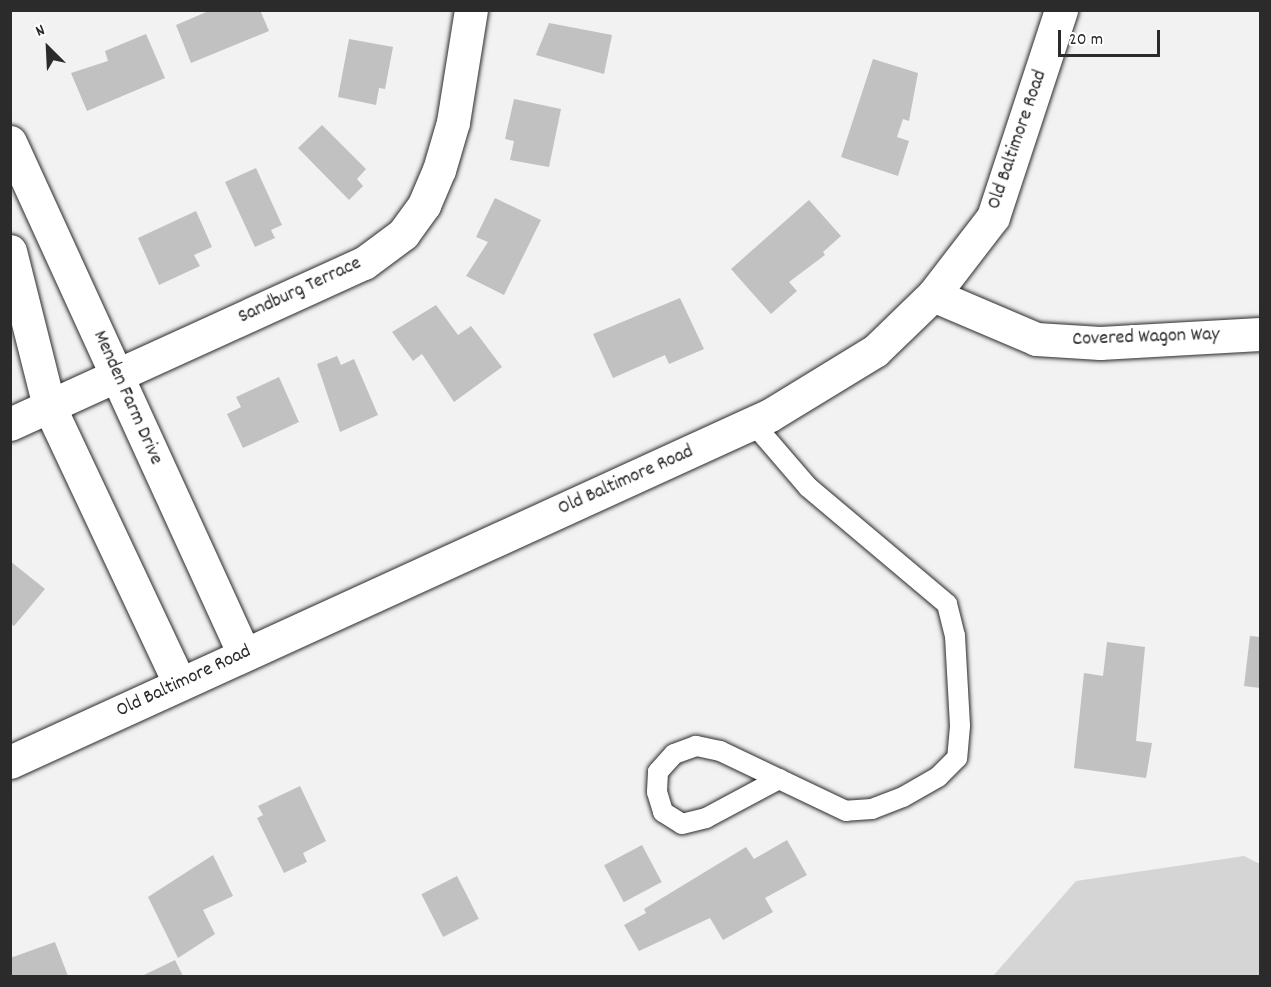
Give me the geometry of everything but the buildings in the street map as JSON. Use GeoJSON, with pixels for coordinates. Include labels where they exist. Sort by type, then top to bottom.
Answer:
{"type":"FeatureCollection","features":[{"type":"Feature","properties":{"kind":"street","name":"Sandburg Terrace"},"geometry":{"type":"LineString","coordinates":[[10,424],[364,263],[403,234],[424,205],[439,170],[453,122],[471,10]]}},
{"type":"Feature","properties":{"kind":"street","name":"Old Baltimore Road"},"geometry":{"type":"LineString","coordinates":[[10,762],[753,423],[875,351],[933,295],[993,217],[1061,10]]}},
{"type":"Feature","properties":{"kind":"street","name":"Menden Farm Drive"},"geometry":{"type":"LineString","coordinates":[[10,142],[244,654]]}},
{"type":"Feature","properties":{"kind":"street"},"geometry":{"type":"LineString","coordinates":[[10,251],[49,406],[180,684]]}},
{"type":"Feature","properties":{"kind":"street","name":"Covered Wagon Way"},"geometry":{"type":"LineString","coordinates":[[933,295],[1036,339],[1100,343],[1260,334]]}},
{"type":"Feature","properties":{"kind":"lane"},"geometry":{"type":"LineString","coordinates":[[753,423],[808,487],[947,604],[955,636],[960,726],[957,758],[938,777],[872,809],[846,811],[779,779],[720,751],[696,746],[674,754],[658,772],[657,792],[663,812],[682,824],[706,818],[779,779]]}},
{"type":"Feature","properties":{"kind":"shaded area"},"geometry":{"type":"Polygon","coordinates":[[[1244,856],[1260,864],[1260,976],[993,976],[1076,881],[1244,856]]]}}]}
